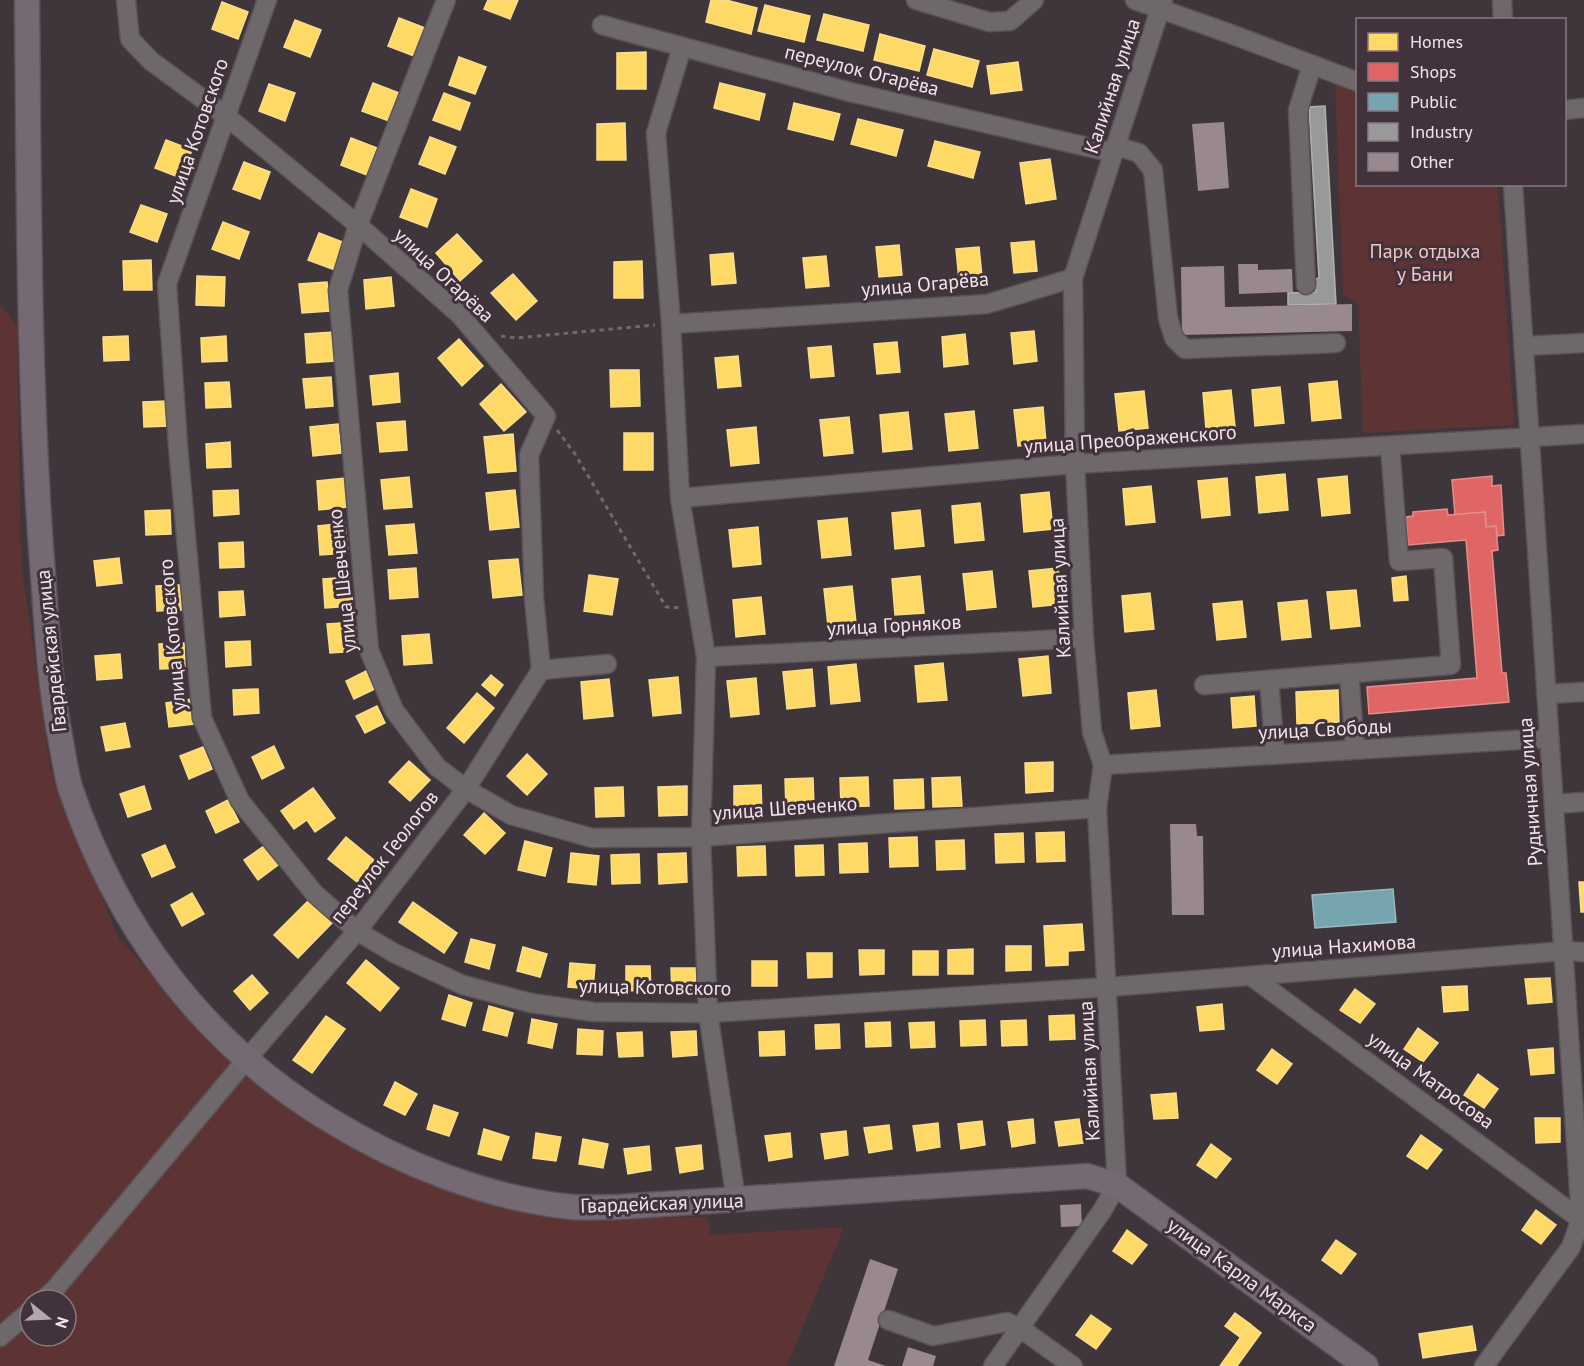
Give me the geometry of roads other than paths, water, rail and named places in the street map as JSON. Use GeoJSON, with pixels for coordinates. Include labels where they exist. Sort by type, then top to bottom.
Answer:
{"type":"FeatureCollection","features":[{"type":"Feature","properties":{"kind":"main road","name":"Гвардейская улица"},"geometry":{"type":"LineString","coordinates":[[27,0],[36,489],[52,700],[69,784],[98,860],[134,927],[175,985],[202,1017],[246,1060],[299,1101],[350,1132],[405,1160],[461,1181],[515,1197],[573,1207],[618,1207],[1087,1176],[1117,1185]]}},
{"type":"Feature","properties":{"kind":"main road","name":"улица Карла Маркса"},"geometry":{"type":"LineString","coordinates":[[1117,1185],[1366,1366]]}},
{"type":"Feature","properties":{"kind":"street","name":"улица Огарёва"},"geometry":{"type":"LineString","coordinates":[[126,0],[130,39],[151,61],[226,116],[358,225],[460,315],[546,416],[529,455],[534,598],[542,670]]}},
{"type":"Feature","properties":{"kind":"street","name":"улица Котовского"},"geometry":{"type":"LineString","coordinates":[[267,0],[167,284],[178,446],[202,718],[240,801],[314,892],[357,930],[394,953],[463,984],[531,1003],[594,1012],[708,1013],[1108,987]]}},
{"type":"Feature","properties":{"kind":"street","name":"улица Шевченко"},"geometry":{"type":"LineString","coordinates":[[446,0],[358,225],[338,290],[369,650],[394,710],[437,767],[466,789],[512,815],[592,838],[701,837],[1097,808]]}},
{"type":"Feature","properties":{"kind":"street"},"geometry":{"type":"LineString","coordinates":[[916,0],[989,22],[1010,21],[1034,0]]}},
{"type":"Feature","properties":{"kind":"street"},"geometry":{"type":"LineString","coordinates":[[1135,0],[1162,5],[1356,81]]}},
{"type":"Feature","properties":{"kind":"street"},"geometry":{"type":"LineString","coordinates":[[1502,0],[1503,18]]}},
{"type":"Feature","properties":{"kind":"street","name":"Калийная улица"},"geometry":{"type":"LineString","coordinates":[[1117,1185],[1097,808],[1103,765],[1092,732],[1084,638],[1075,464],[1073,278],[1162,5]]}},
{"type":"Feature","properties":{"kind":"street","name":"переулок Огарёва"},"geometry":{"type":"LineString","coordinates":[[602,25],[850,92],[1139,153],[1153,170],[1168,318],[1174,338],[1185,349],[1336,343]]}},
{"type":"Feature","properties":{"kind":"street"},"geometry":{"type":"LineString","coordinates":[[682,47],[656,133],[671,324],[680,498],[706,657],[701,837],[708,1013],[736,1200]]}},
{"type":"Feature","properties":{"kind":"street"},"geometry":{"type":"LineString","coordinates":[[1306,285],[1298,110],[1307,63]]}},
{"type":"Feature","properties":{"kind":"street"},"geometry":{"type":"LineString","coordinates":[[1566,110],[1584,108]]}},
{"type":"Feature","properties":{"kind":"street","name":"Рудничная улица"},"geometry":{"type":"LineString","coordinates":[[1484,1366],[1570,1247],[1582,1220],[1513,186]]}},
{"type":"Feature","properties":{"kind":"street","name":"улица Огарёва"},"geometry":{"type":"LineString","coordinates":[[671,324],[987,304],[1073,278]]}},
{"type":"Feature","properties":{"kind":"street"},"geometry":{"type":"LineString","coordinates":[[1523,346],[1584,344]]}},
{"type":"Feature","properties":{"kind":"street","name":"улица Преображенского"},"geometry":{"type":"LineString","coordinates":[[680,498],[1075,464],[1584,434]]}},
{"type":"Feature","properties":{"kind":"street"},"geometry":{"type":"LineString","coordinates":[[1204,685],[1451,665],[1443,558],[1399,561],[1390,446]]}},
{"type":"Feature","properties":{"kind":"street","name":"улица Горняков"},"geometry":{"type":"LineString","coordinates":[[706,657],[1084,638]]}},
{"type":"Feature","properties":{"kind":"street"},"geometry":{"type":"LineString","coordinates":[[542,670],[607,664]]}},
{"type":"Feature","properties":{"kind":"street","name":"переулок Геологов"},"geometry":{"type":"LineString","coordinates":[[56,1288],[357,930],[466,789],[542,670]]}},
{"type":"Feature","properties":{"kind":"street"},"geometry":{"type":"LineString","coordinates":[[1349,673],[1355,750]]}},
{"type":"Feature","properties":{"kind":"street"},"geometry":{"type":"LineString","coordinates":[[1269,680],[1275,754]]}},
{"type":"Feature","properties":{"kind":"street"},"geometry":{"type":"LineString","coordinates":[[1546,694],[1584,692]]}},
{"type":"Feature","properties":{"kind":"street","name":"улица Свободы"},"geometry":{"type":"LineString","coordinates":[[1103,765],[1549,738]]}},
{"type":"Feature","properties":{"kind":"street"},"geometry":{"type":"LineString","coordinates":[[1554,804],[1584,802]]}},
{"type":"Feature","properties":{"kind":"street"},"geometry":{"type":"LineString","coordinates":[[1564,951],[1584,959]]}},
{"type":"Feature","properties":{"kind":"street","name":"улица Нахимова"},"geometry":{"type":"LineString","coordinates":[[1108,987],[1564,951],[1584,952]]}},
{"type":"Feature","properties":{"kind":"street","name":"улица Матросова"},"geometry":{"type":"LineString","coordinates":[[1251,975],[1582,1220]]}},
{"type":"Feature","properties":{"kind":"street"},"geometry":{"type":"LineString","coordinates":[[993,1366],[1102,1211],[1117,1185]]}},
{"type":"Feature","properties":{"kind":"street"},"geometry":{"type":"LineString","coordinates":[[888,1320],[933,1335],[1007,1322],[1020,1328],[1073,1366]]}},
{"type":"Feature","properties":{"kind":"street"},"geometry":{"type":"LineString","coordinates":[[0,1337],[18,1321]]}},
{"type":"Feature","properties":{"kind":"park label","name":"Парк отдыха у Бани"},"geometry":{"type":"Point","coordinates":[1425,262]}}]}
